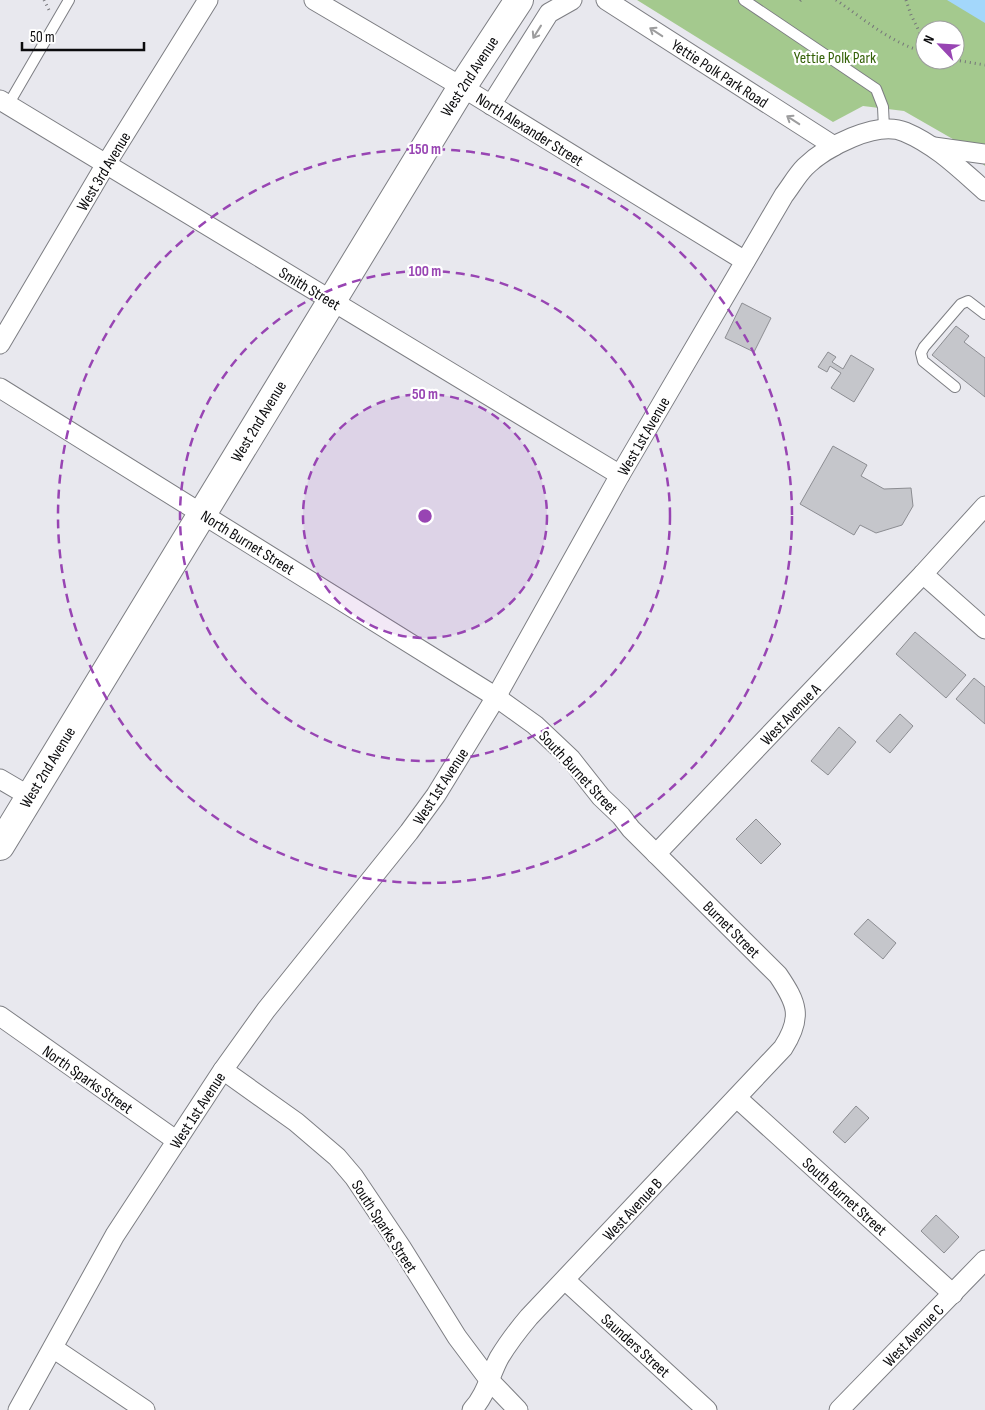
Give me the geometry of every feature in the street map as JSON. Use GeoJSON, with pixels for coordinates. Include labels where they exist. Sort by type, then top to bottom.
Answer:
{"type":"FeatureCollection","features":[{"type":"Feature","properties":{"kind":"street","name":"West 3rd Avenue"},"geometry":{"type":"LineString","coordinates":[[0,344],[106,164],[208,0]]}},
{"type":"Feature","properties":{"kind":"street","name":"North Alexander Street"},"geometry":{"type":"LineString","coordinates":[[314,0],[462,87],[745,261]]}},
{"type":"Feature","properties":{"kind":"street","name":"West 2nd Avenue"},"geometry":{"type":"LineString","coordinates":[[0,846],[462,87],[519,0]]}},
{"type":"Feature","properties":{"kind":"street"},"geometry":{"type":"LineString","coordinates":[[491,105],[549,13],[572,0]]}},
{"type":"Feature","properties":{"kind":"street","name":"Yettie Polk Park Road"},"geometry":{"type":"LineString","coordinates":[[606,0],[834,146]]}},
{"type":"Feature","properties":{"kind":"street","name":"Smith Street"},"geometry":{"type":"LineString","coordinates":[[4,102],[620,475]]}},
{"type":"Feature","properties":{"kind":"street"},"geometry":{"type":"LineString","coordinates":[[884,128],[904,131],[934,147],[985,191]]}},
{"type":"Feature","properties":{"kind":"street","name":"West 1st Avenue"},"geometry":{"type":"LineString","coordinates":[[18,1410],[115,1235],[223,1070],[266,1010],[409,832],[436,795],[496,697],[620,475],[784,195],[805,167],[834,146],[858,135],[884,128]]}},
{"type":"Feature","properties":{"kind":"street"},"geometry":{"type":"LineString","coordinates":[[934,147],[985,154]]}},
{"type":"Feature","properties":{"kind":"street","name":"North Burnet Street"},"geometry":{"type":"LineString","coordinates":[[0,388],[496,697]]}},
{"type":"Feature","properties":{"kind":"street","name":"West Avenue A"},"geometry":{"type":"LineString","coordinates":[[656,854],[923,574],[985,506]]}},
{"type":"Feature","properties":{"kind":"street"},"geometry":{"type":"LineString","coordinates":[[923,574],[985,629]]}},
{"type":"Feature","properties":{"kind":"street","name":"South Burnet Street"},"geometry":{"type":"LineString","coordinates":[[496,697],[535,725],[571,759],[602,797],[656,854]]}},
{"type":"Feature","properties":{"kind":"street"},"geometry":{"type":"LineString","coordinates":[[0,779],[29,796]]}},
{"type":"Feature","properties":{"kind":"street","name":"Burnet Street"},"geometry":{"type":"LineString","coordinates":[[656,854],[778,975],[791,995],[796,1012]]}},
{"type":"Feature","properties":{"kind":"street","name":"West Avenue B"},"geometry":{"type":"LineString","coordinates":[[472,1410],[478,1404],[499,1359],[517,1332],[783,1048],[790,1038],[796,1012]]}},
{"type":"Feature","properties":{"kind":"street","name":"North Sparks Street"},"geometry":{"type":"LineString","coordinates":[[0,1016],[177,1141]]}},
{"type":"Feature","properties":{"kind":"street","name":"South Sparks Street"},"geometry":{"type":"LineString","coordinates":[[223,1070],[296,1122],[337,1157],[354,1177],[457,1337],[490,1381],[518,1410]]}},
{"type":"Feature","properties":{"kind":"street","name":"South Burnet Street"},"geometry":{"type":"LineString","coordinates":[[737,1098],[953,1294]]}},
{"type":"Feature","properties":{"kind":"street","name":"West Avenue C"},"geometry":{"type":"LineString","coordinates":[[839,1410],[985,1260]]}},
{"type":"Feature","properties":{"kind":"street","name":"Saunders Street"},"geometry":{"type":"LineString","coordinates":[[565,1280],[707,1410]]}},
{"type":"Feature","properties":{"kind":"street"},"geometry":{"type":"LineString","coordinates":[[53,1348],[145,1410]]}},
{"type":"Feature","properties":{"kind":"lane"},"geometry":{"type":"LineString","coordinates":[[4,102],[70,0]]}},
{"type":"Feature","properties":{"kind":"lane"},"geometry":{"type":"LineString","coordinates":[[744,0],[876,89],[883,107],[884,128]]}},
{"type":"Feature","properties":{"kind":"lane"},"geometry":{"type":"LineString","coordinates":[[955,387],[923,361],[921,353],[961,304],[968,301],[985,314]]}},
{"type":"Feature","properties":{"kind":"path"},"geometry":{"type":"LineString","coordinates":[[836,0],[897,40],[915,48]]}},
{"type":"Feature","properties":{"kind":"path"},"geometry":{"type":"LineString","coordinates":[[906,0],[915,23]]}},
{"type":"Feature","properties":{"kind":"path"},"geometry":{"type":"LineString","coordinates":[[965,61],[985,64]]}},
{"type":"Feature","properties":{"kind":"green space","name":"Yettie Polk Park"},"geometry":{"type":"Polygon","coordinates":[[[637,0],[971,0],[985,9],[985,166],[958,142],[904,111],[863,106],[833,122],[637,0]]]}},
{"type":"Feature","properties":{"kind":"water"},"geometry":{"type":"Polygon","coordinates":[[[947,0],[985,0],[985,23],[947,0]]]}},
{"type":"Feature","properties":{"kind":"building"},"geometry":{"type":"Polygon","coordinates":[[[742,303],[771,318],[754,352],[725,338],[742,303]]]}},
{"type":"Feature","properties":{"kind":"building"},"geometry":{"type":"Polygon","coordinates":[[[956,326],[969,336],[964,342],[985,358],[985,397],[932,355],[956,326]]]}},
{"type":"Feature","properties":{"kind":"building"},"geometry":{"type":"Polygon","coordinates":[[[828,352],[836,357],[832,362],[843,369],[851,355],[874,369],[854,402],[831,388],[841,373],[830,366],[827,372],[818,367],[828,352]]]}},
{"type":"Feature","properties":{"kind":"building"},"geometry":{"type":"Polygon","coordinates":[[[833,446],[867,465],[861,476],[884,489],[911,488],[913,506],[902,525],[876,533],[860,525],[854,535],[800,504],[833,446]]]}},
{"type":"Feature","properties":{"kind":"building"},"geometry":{"type":"Polygon","coordinates":[[[915,632],[966,675],[946,698],[896,654],[915,632]]]}},
{"type":"Feature","properties":{"kind":"building"},"geometry":{"type":"Polygon","coordinates":[[[974,678],[985,687],[985,724],[956,699],[974,678]]]}},
{"type":"Feature","properties":{"kind":"building"},"geometry":{"type":"Polygon","coordinates":[[[900,714],[913,726],[890,753],[876,741],[900,714]]]}},
{"type":"Feature","properties":{"kind":"building"},"geometry":{"type":"Polygon","coordinates":[[[839,727],[856,742],[828,775],[811,761],[839,727]]]}},
{"type":"Feature","properties":{"kind":"building"},"geometry":{"type":"Polygon","coordinates":[[[756,819],[781,844],[761,864],[736,839],[756,819]]]}},
{"type":"Feature","properties":{"kind":"building"},"geometry":{"type":"Polygon","coordinates":[[[868,919],[896,943],[883,959],[854,934],[868,919]]]}},
{"type":"Feature","properties":{"kind":"building"},"geometry":{"type":"Polygon","coordinates":[[[856,1106],[869,1118],[845,1143],[833,1132],[856,1106]]]}},
{"type":"Feature","properties":{"kind":"building"},"geometry":{"type":"Polygon","coordinates":[[[936,1215],[959,1237],[944,1253],[921,1231],[936,1215]]]}}]}
